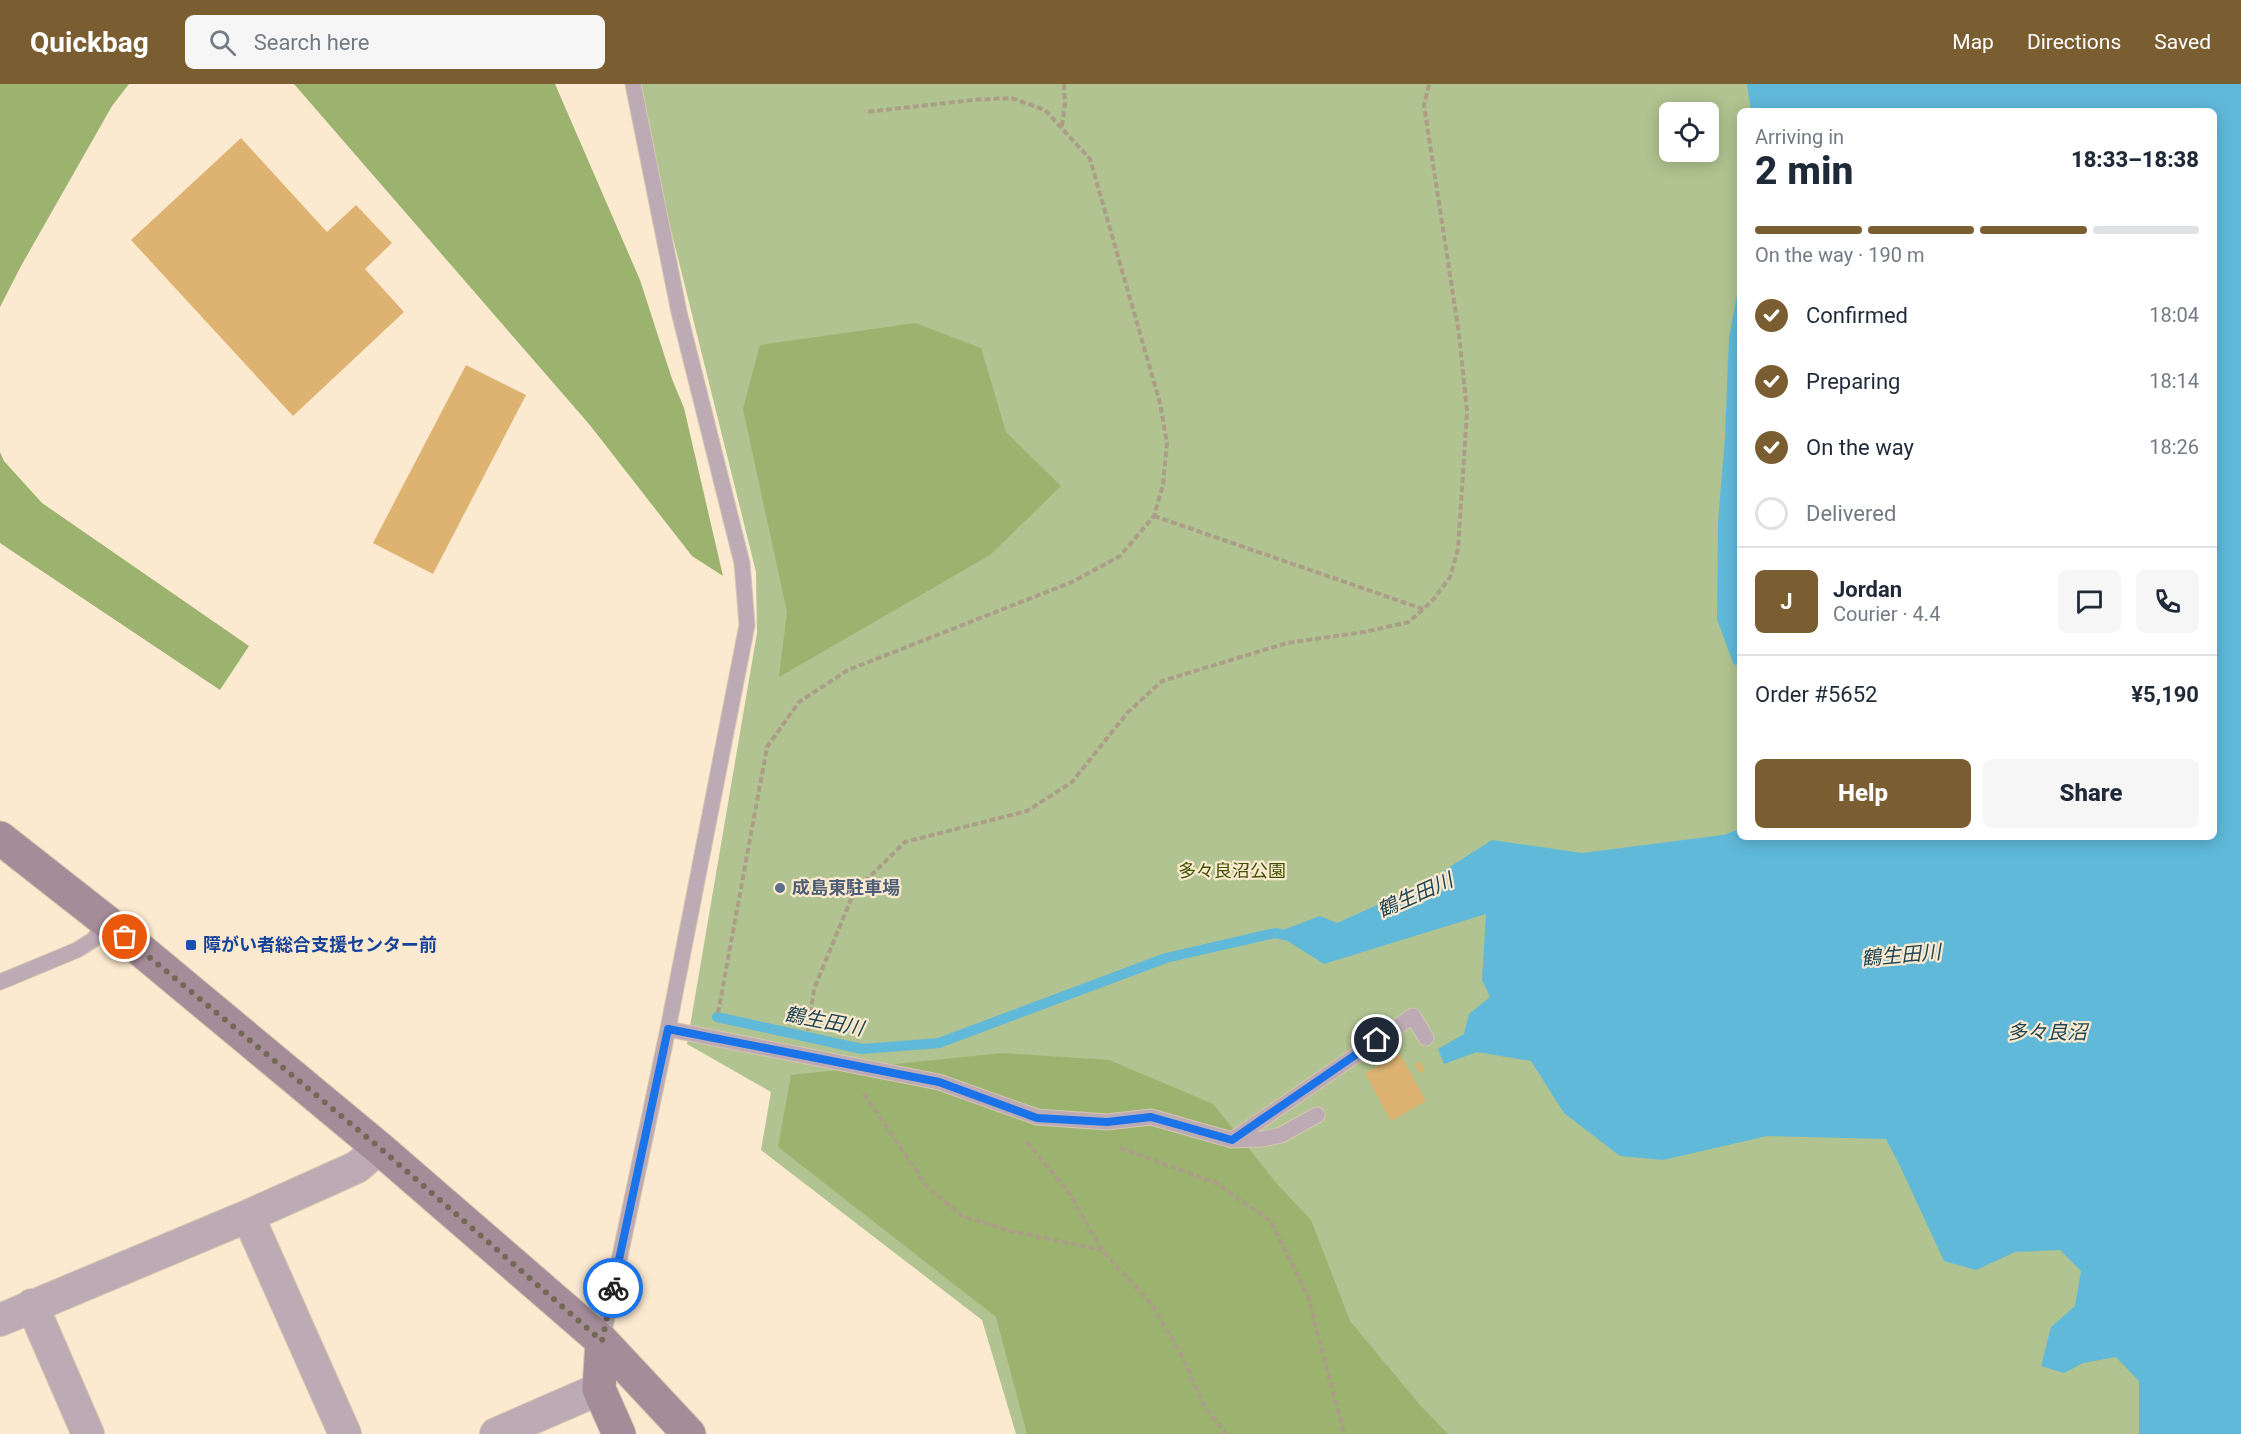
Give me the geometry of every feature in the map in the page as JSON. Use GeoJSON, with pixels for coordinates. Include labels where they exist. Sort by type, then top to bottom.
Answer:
{"type":"FeatureCollection","features":[{"type":"Feature","properties":{"kind":"street"},"geometry":{"type":"LineString","coordinates":[[0,838],[106,922],[380,1148],[602,1341],[689,1434]]}},
{"type":"Feature","properties":{"kind":"street"},"geometry":{"type":"LineString","coordinates":[[0,1320],[248,1216],[357,1167],[380,1148]]}},
{"type":"Feature","properties":{"kind":"street"},"geometry":{"type":"LineString","coordinates":[[248,1216],[345,1434]]}},
{"type":"Feature","properties":{"kind":"street"},"geometry":{"type":"LineString","coordinates":[[32,1305],[88,1434]]}},
{"type":"Feature","properties":{"kind":"street"},"geometry":{"type":"LineString","coordinates":[[602,1341],[599,1389],[619,1434]]}},
{"type":"Feature","properties":{"kind":"street"},"geometry":{"type":"LineString","coordinates":[[496,1434],[599,1389]]}},
{"type":"Feature","properties":{"kind":"lane"},"geometry":{"type":"LineString","coordinates":[[602,1341],[668,1029],[747,625],[742,563],[680,312],[633,84]]}},
{"type":"Feature","properties":{"kind":"lane"},"geometry":{"type":"LineString","coordinates":[[0,982],[77,950],[93,940],[106,922]]}},
{"type":"Feature","properties":{"kind":"lane"},"geometry":{"type":"LineString","coordinates":[[1232,1140],[1413,1016],[1426,1038]]}},
{"type":"Feature","properties":{"kind":"lane"},"geometry":{"type":"LineString","coordinates":[[668,1029],[939,1082],[1037,1118],[1107,1122],[1151,1117],[1232,1140],[1262,1139],[1281,1135],[1317,1115]]}},
{"type":"Feature","properties":{"kind":"path"},"geometry":{"type":"LineString","coordinates":[[1062,127],[1065,103],[1064,84]]}},
{"type":"Feature","properties":{"kind":"path"},"geometry":{"type":"LineString","coordinates":[[805,1056],[814,989],[854,892],[905,842],[1027,811],[1072,782],[1128,712],[1162,681],[1287,643],[1364,632],[1409,622],[1433,600],[1450,577],[1458,549],[1467,411],[1459,334],[1424,105],[1429,84]]}},
{"type":"Feature","properties":{"kind":"path"},"geometry":{"type":"LineString","coordinates":[[717,1017],[767,747],[799,702],[848,670],[1072,582],[1120,556],[1154,516],[1163,485],[1167,443],[1160,403],[1090,159],[1045,110],[1011,98],[865,112]]}},
{"type":"Feature","properties":{"kind":"path"},"geometry":{"type":"LineString","coordinates":[[1154,516],[1423,609]]}},
{"type":"Feature","properties":{"kind":"path"},"geometry":{"type":"LineString","coordinates":[[844,1063],[928,1188],[962,1216],[1011,1232],[1102,1250]]}},
{"type":"Feature","properties":{"kind":"path"},"geometry":{"type":"LineString","coordinates":[[1009,1107],[1024,1139],[1069,1193],[1102,1250],[1152,1305],[1178,1349],[1205,1407],[1226,1434]]}},
{"type":"Feature","properties":{"kind":"path"},"geometry":{"type":"LineString","coordinates":[[1115,1146],[1214,1182],[1271,1221],[1308,1296],[1344,1434]]}},
{"type":"Feature","properties":{"kind":"green space"},"geometry":{"type":"Polygon","coordinates":[[[0,84],[129,84],[112,106],[0,307],[0,84]]]}},
{"type":"Feature","properties":{"kind":"green space"},"geometry":{"type":"Polygon","coordinates":[[[294,84],[555,84],[640,280],[672,379],[684,408],[723,576],[692,556],[589,424],[294,84]]]}},
{"type":"Feature","properties":{"kind":"green space","name":"多々良沼公園"},"geometry":{"type":"Polygon","coordinates":[[[641,84],[2241,84],[2241,1434],[1016,1434],[982,1320],[761,1150],[771,1092],[687,1044],[757,633],[756,572],[668,218],[641,84]]]}},
{"type":"Feature","properties":{"kind":"green space"},"geometry":{"type":"Polygon","coordinates":[[[915,323],[981,348],[1006,432],[1061,486],[990,555],[779,677],[787,612],[743,409],[760,345],[915,323]]]}},
{"type":"Feature","properties":{"kind":"green space"},"geometry":{"type":"Polygon","coordinates":[[[0,452],[4,461],[42,503],[249,646],[220,690],[0,543],[0,452]]]}},
{"type":"Feature","properties":{"kind":"green space"},"geometry":{"type":"Polygon","coordinates":[[[1002,1053],[1109,1060],[1213,1104],[1278,1185],[1311,1220],[1350,1321],[1420,1405],[1448,1434],[1027,1434],[996,1317],[778,1147],[791,1075],[1002,1053]]]}},
{"type":"Feature","properties":{"kind":"water","name":"多々良沼"},"geometry":{"type":"Polygon","coordinates":[[[1747,84],[2241,84],[2241,1434],[2139,1434],[2139,1381],[2116,1357],[2083,1363],[2064,1373],[2041,1366],[2051,1327],[2075,1306],[2081,1271],[2060,1250],[2015,1252],[1976,1270],[1944,1261],[1886,1139],[1767,1136],[1663,1160],[1620,1156],[1564,1113],[1531,1061],[1477,1052],[1444,1064],[1438,1049],[1464,1034],[1469,1014],[1490,997],[1482,980],[1486,914],[1324,964],[1275,933],[1320,916],[1337,923],[1420,886],[1492,840],[1582,853],[1723,835],[1737,830],[1737,840],[2217,840],[2217,108],[1751,108],[1747,84]]]}},
{"type":"Feature","properties":{"kind":"water"},"geometry":{"type":"Polygon","coordinates":[[[1737,296],[1737,666],[1733,663],[1717,619],[1718,522],[1725,437],[1729,337],[1737,296]]]}},
{"type":"Feature","properties":{"kind":"building"},"geometry":{"type":"Polygon","coordinates":[[[241,138],[327,232],[356,205],[392,243],[365,269],[404,312],[293,416],[131,240],[241,138]]]}},
{"type":"Feature","properties":{"kind":"building"},"geometry":{"type":"Polygon","coordinates":[[[466,365],[526,395],[433,574],[373,543],[466,365]]]}},
{"type":"Feature","properties":{"kind":"building"},"geometry":{"type":"Polygon","coordinates":[[[1400,1054],[1426,1101],[1391,1121],[1365,1073],[1400,1054]]]}},
{"type":"Feature","properties":{"kind":"building"},"geometry":{"type":"Polygon","coordinates":[[[1419,1061],[1425,1071],[1420,1073],[1415,1064],[1419,1061]]]}},
{"type":"Feature","properties":{"kind":"waterway","name":"鶴生田川"},"geometry":{"type":"LineString","coordinates":[[717,1017],[862,1049],[939,1043],[1166,958],[1275,933],[1290,936]]}},
{"type":"Feature","properties":{"kind":"way so far"},"geometry":{"type":"LineString","coordinates":[[125,937],[380,1148],[602,1341],[613,1288]]}},
{"type":"Feature","properties":{"kind":"place","name":"成島東駐車場"},"geometry":{"type":"Point","coordinates":[780,888]}},
{"type":"Feature","properties":{"kind":"place","name":"障がい者総合支援センター前"},"geometry":{"type":"Point","coordinates":[191,945]}},
{"type":"Feature","properties":{"kind":"route"},"geometry":{"type":"LineString","coordinates":[[613,1288],[668,1029],[939,1082],[1037,1118],[1107,1122],[1151,1117],[1232,1140],[1377,1040]]}}]}
